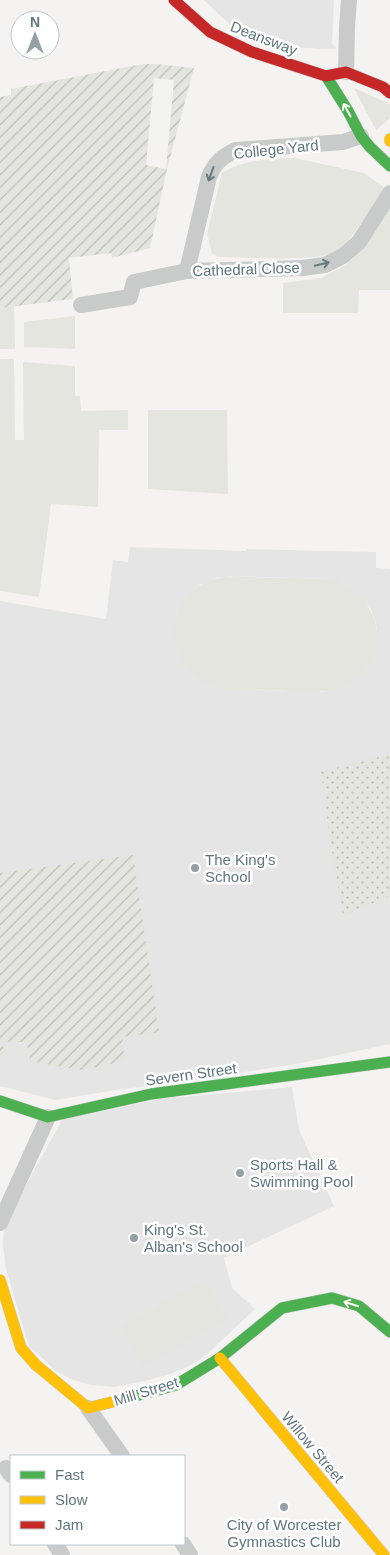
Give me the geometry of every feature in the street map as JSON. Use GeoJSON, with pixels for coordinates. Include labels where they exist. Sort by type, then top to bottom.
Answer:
{"type":"FeatureCollection","features":[{"type":"Feature","properties":{"kind":"street","name":"Deansway"},"geometry":{"type":"LineString","coordinates":[[174,0],[210,32],[252,52],[326,76]]}},
{"type":"Feature","properties":{"kind":"street"},"geometry":{"type":"LineString","coordinates":[[346,72],[349,0]]}},
{"type":"Feature","properties":{"kind":"street"},"geometry":{"type":"LineString","coordinates":[[388,164],[361,136],[326,76],[346,72],[390,92]]}},
{"type":"Feature","properties":{"kind":"street","name":"College Yard"},"geometry":{"type":"LineString","coordinates":[[187,271],[209,177],[214,166],[222,156],[236,150],[343,142],[361,136]]}},
{"type":"Feature","properties":{"kind":"street","name":"Cathedral Close"},"geometry":{"type":"LineString","coordinates":[[81,306],[130,297],[134,282],[187,271],[302,268],[325,265],[343,256],[359,242],[390,193]]}},
{"type":"Feature","properties":{"kind":"street","name":"Severn Street"},"geometry":{"type":"LineString","coordinates":[[48,1117],[151,1094],[390,1062]]}},
{"type":"Feature","properties":{"kind":"street"},"geometry":{"type":"LineString","coordinates":[[0,1101],[48,1117],[0,1223]]}},
{"type":"Feature","properties":{"kind":"street"},"geometry":{"type":"LineString","coordinates":[[0,1280],[21,1348],[36,1365],[88,1408],[121,1455]]}},
{"type":"Feature","properties":{"kind":"street","name":"Mill Street"},"geometry":{"type":"LineString","coordinates":[[88,1408],[176,1385],[220,1358],[282,1308],[332,1298],[359,1306],[390,1332]]}},
{"type":"Feature","properties":{"kind":"street","name":"Willow Street"},"geometry":{"type":"LineString","coordinates":[[220,1358],[384,1555]]}},
{"type":"Feature","properties":{"kind":"shaded area"},"geometry":{"type":"Polygon","coordinates":[[[204,0],[334,0],[332,43],[336,49],[277,46],[229,24],[204,0]]]}},
{"type":"Feature","properties":{"kind":"shaded area"},"geometry":{"type":"Polygon","coordinates":[[[143,64],[194,68],[167,169],[150,248],[112,258],[111,253],[69,258],[73,299],[0,308],[0,97],[11,95],[11,89],[143,64]],[[154,78],[146,165],[166,169],[174,80],[154,78]]]}},
{"type":"Feature","properties":{"kind":"shaded area"},"geometry":{"type":"Polygon","coordinates":[[[354,88],[390,104],[390,118],[376,130],[354,88]]]}},
{"type":"Feature","properties":{"kind":"shaded area"},"geometry":{"type":"Polygon","coordinates":[[[294,158],[364,173],[385,188],[349,239],[336,251],[326,255],[297,258],[261,258],[218,257],[212,253],[207,234],[222,173],[248,162],[294,158]]]}},
{"type":"Feature","properties":{"kind":"shaded area"},"geometry":{"type":"Polygon","coordinates":[[[390,204],[390,290],[359,290],[358,313],[283,313],[283,283],[321,278],[346,265],[366,246],[390,204]]]}},
{"type":"Feature","properties":{"kind":"shaded area"},"geometry":{"type":"Polygon","coordinates":[[[14,306],[15,349],[0,349],[0,308],[14,306]]]}},
{"type":"Feature","properties":{"kind":"shaded area"},"geometry":{"type":"Polygon","coordinates":[[[75,316],[75,349],[24,347],[24,322],[75,316]]]}},
{"type":"Feature","properties":{"kind":"shaded area"},"geometry":{"type":"Polygon","coordinates":[[[0,359],[14,359],[15,440],[24,440],[23,362],[75,366],[75,396],[80,396],[81,411],[128,410],[128,430],[99,430],[98,507],[51,504],[39,597],[0,591],[0,359]]]}},
{"type":"Feature","properties":{"kind":"shaded area"},"geometry":{"type":"Polygon","coordinates":[[[148,410],[227,410],[228,494],[148,489],[148,410]]]}},
{"type":"Feature","properties":{"kind":"shaded area","name":"The King's School"},"geometry":{"type":"Polygon","coordinates":[[[130,547],[246,551],[247,549],[376,552],[376,568],[390,569],[390,1044],[296,1064],[55,1100],[0,1086],[0,601],[106,619],[113,560],[128,562],[130,547]],[[235,576],[216,578],[199,585],[186,598],[177,614],[214,686],[232,689],[323,692],[341,688],[376,646],[377,627],[371,609],[344,584],[325,579],[235,576]]]}},
{"type":"Feature","properties":{"kind":"shaded area"},"geometry":{"type":"Polygon","coordinates":[[[221,577],[326,579],[350,587],[363,600],[375,621],[376,643],[374,654],[369,664],[360,675],[348,684],[340,688],[324,691],[230,689],[207,684],[198,679],[188,670],[180,658],[174,632],[176,619],[188,595],[203,583],[221,577]]]}},
{"type":"Feature","properties":{"kind":"shaded area"},"geometry":{"type":"Polygon","coordinates":[[[390,754],[390,896],[343,916],[321,772],[390,754]]]}},
{"type":"Feature","properties":{"kind":"shaded area"},"geometry":{"type":"Polygon","coordinates":[[[133,855],[159,1032],[122,1037],[125,1061],[81,1070],[30,1061],[27,1042],[3,1042],[4,1054],[0,1054],[0,873],[133,855]]]}},
{"type":"Feature","properties":{"kind":"shaded area","name":"King's St. Alban's School"},"geometry":{"type":"Polygon","coordinates":[[[292,1087],[299,1130],[334,1206],[224,1258],[232,1288],[255,1309],[204,1357],[170,1374],[114,1387],[91,1385],[71,1379],[56,1371],[29,1346],[6,1269],[3,1246],[4,1230],[12,1211],[62,1120],[159,1099],[292,1087]]]}},
{"type":"Feature","properties":{"kind":"shaded area"},"geometry":{"type":"Polygon","coordinates":[[[205,1280],[227,1320],[143,1366],[121,1326],[205,1280]]]}},
{"type":"Feature","properties":{"kind":"traffic: fast"},"geometry":{"type":"LineString","coordinates":[[326,76],[361,136],[390,166]]}},
{"type":"Feature","properties":{"kind":"traffic: fast"},"geometry":{"type":"LineString","coordinates":[[0,1101],[48,1117],[151,1094],[390,1062]]}},
{"type":"Feature","properties":{"kind":"traffic: fast"},"geometry":{"type":"LineString","coordinates":[[124,1399],[176,1385],[220,1358],[282,1308],[332,1298],[359,1306],[390,1332]]}},
{"type":"Feature","properties":{"kind":"traffic: slow"},"geometry":{"type":"LineString","coordinates":[[0,1280],[21,1348],[36,1365],[88,1408],[124,1399]]}},
{"type":"Feature","properties":{"kind":"traffic: slow"},"geometry":{"type":"LineString","coordinates":[[220,1358],[384,1555]]}},
{"type":"Feature","properties":{"kind":"traffic: jam"},"geometry":{"type":"LineString","coordinates":[[174,0],[210,32],[252,52],[326,76],[346,72],[383,87],[390,93]]}},
{"type":"Feature","properties":{"kind":"place","name":"The King's School"},"geometry":{"type":"Point","coordinates":[195,868]}},
{"type":"Feature","properties":{"kind":"place","name":"Sports Hall & Swimming Pool"},"geometry":{"type":"Point","coordinates":[240,1173]}},
{"type":"Feature","properties":{"kind":"place","name":"King's St. Alban's School"},"geometry":{"type":"Point","coordinates":[134,1238]}},
{"type":"Feature","properties":{"kind":"place","name":"City of Worcester Gymnastics Club"},"geometry":{"type":"Point","coordinates":[284,1507]}}]}
